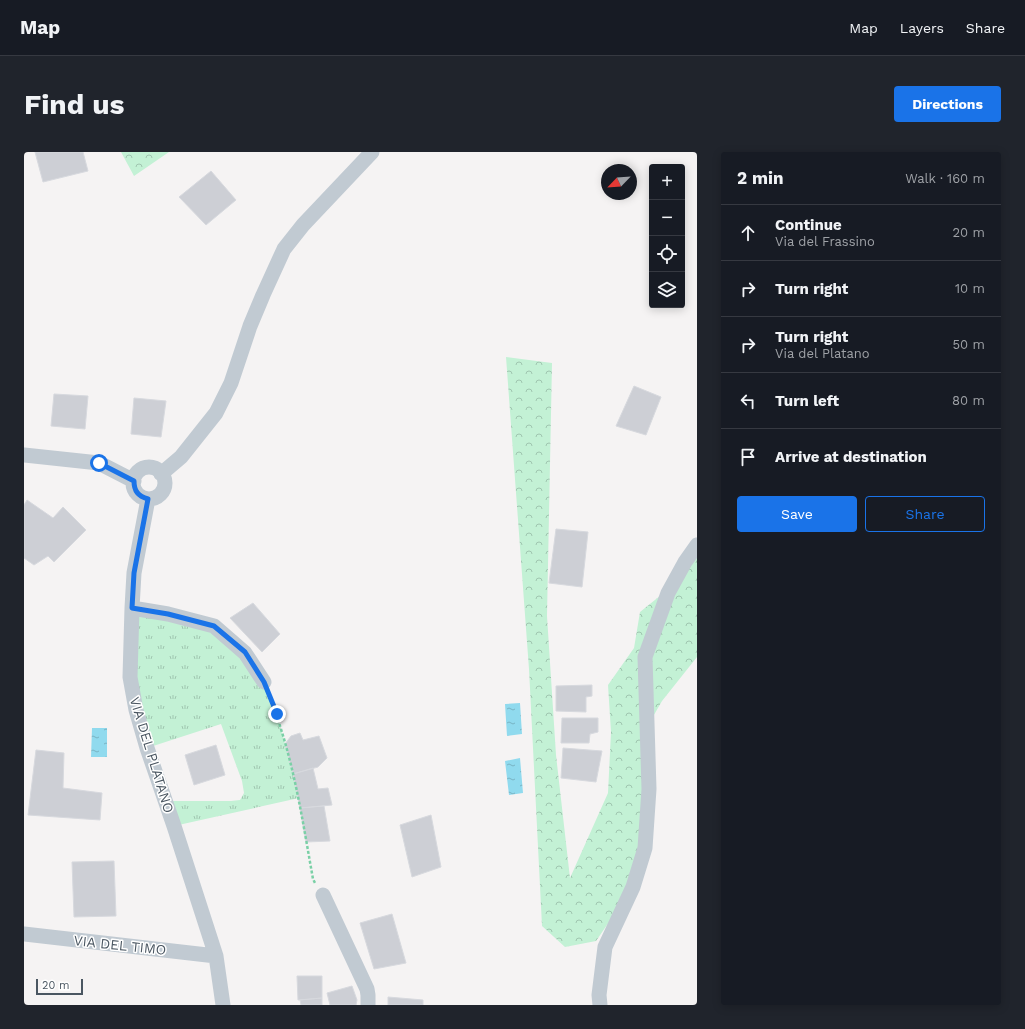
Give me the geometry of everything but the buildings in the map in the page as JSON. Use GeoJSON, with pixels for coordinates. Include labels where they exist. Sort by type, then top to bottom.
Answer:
{"type":"FeatureCollection","features":[{"type":"Feature","properties":{"kind":"street"},"geometry":{"type":"LineString","coordinates":[[161,474],[181,457],[216,413],[231,383],[262,295],[284,249],[303,225],[372,152]]}},
{"type":"Feature","properties":{"kind":"street"},"geometry":{"type":"LineString","coordinates":[[24,455],[99,463],[134,481]]}},
{"type":"Feature","properties":{"kind":"street"},"geometry":{"type":"LineString","coordinates":[[148,468],[158,470],[161,474],[165,483],[162,493],[148,499],[143,498],[136,491],[134,481],[139,472],[148,468]]}},
{"type":"Feature","properties":{"kind":"street","name":"VIA DEL PLATANO"},"geometry":{"type":"LineString","coordinates":[[148,499],[134,573],[130,676],[136,710],[216,956],[223,1005]]}},
{"type":"Feature","properties":{"kind":"street"},"geometry":{"type":"LineString","coordinates":[[600,1005],[599,995],[605,947],[633,887],[645,848],[650,789],[645,657],[668,593],[685,562],[697,545]]}},
{"type":"Feature","properties":{"kind":"street"},"geometry":{"type":"LineString","coordinates":[[132,608],[168,614],[214,626],[245,652],[264,682]]}},
{"type":"Feature","properties":{"kind":"street"},"geometry":{"type":"LineString","coordinates":[[323,895],[366,989],[368,995],[368,1005]]}},
{"type":"Feature","properties":{"kind":"street","name":"VIA DEL TIMO"},"geometry":{"type":"LineString","coordinates":[[24,934],[216,956]]}},
{"type":"Feature","properties":{"kind":"path"},"geometry":{"type":"LineString","coordinates":[[264,682],[278,716],[297,789],[313,880],[323,895]]}},
{"type":"Feature","properties":{"kind":"green space"},"geometry":{"type":"Polygon","coordinates":[[[121,152],[169,152],[134,176],[121,152]]]}},
{"type":"Feature","properties":{"kind":"green space"},"geometry":{"type":"Polygon","coordinates":[[[506,357],[552,363],[547,616],[556,755],[570,878],[608,793],[611,732],[608,685],[634,648],[640,612],[671,587],[697,545],[697,657],[662,701],[647,727],[649,789],[633,887],[596,941],[565,947],[542,926],[529,669],[506,357]]]}},
{"type":"Feature","properties":{"kind":"green space"},"geometry":{"type":"Polygon","coordinates":[[[132,608],[214,626],[264,682],[277,714],[299,798],[174,826],[166,801],[240,800],[244,793],[242,781],[221,724],[147,748],[136,710],[132,608]]]}},
{"type":"Feature","properties":{"kind":"water"},"geometry":{"type":"Polygon","coordinates":[[[520,703],[522,734],[507,736],[505,704],[520,703]]]}},
{"type":"Feature","properties":{"kind":"water"},"geometry":{"type":"Polygon","coordinates":[[[92,728],[107,728],[107,757],[91,757],[92,728]]]}},
{"type":"Feature","properties":{"kind":"water"},"geometry":{"type":"Polygon","coordinates":[[[520,758],[523,793],[509,795],[505,761],[520,758]]]}},
{"type":"Feature","properties":{"kind":"route"},"geometry":{"type":"LineString","coordinates":[[99,463],[134,481],[134,486],[139,495],[148,499],[134,573],[132,608],[168,614],[214,626],[245,652],[264,682],[277,714]]}}]}
